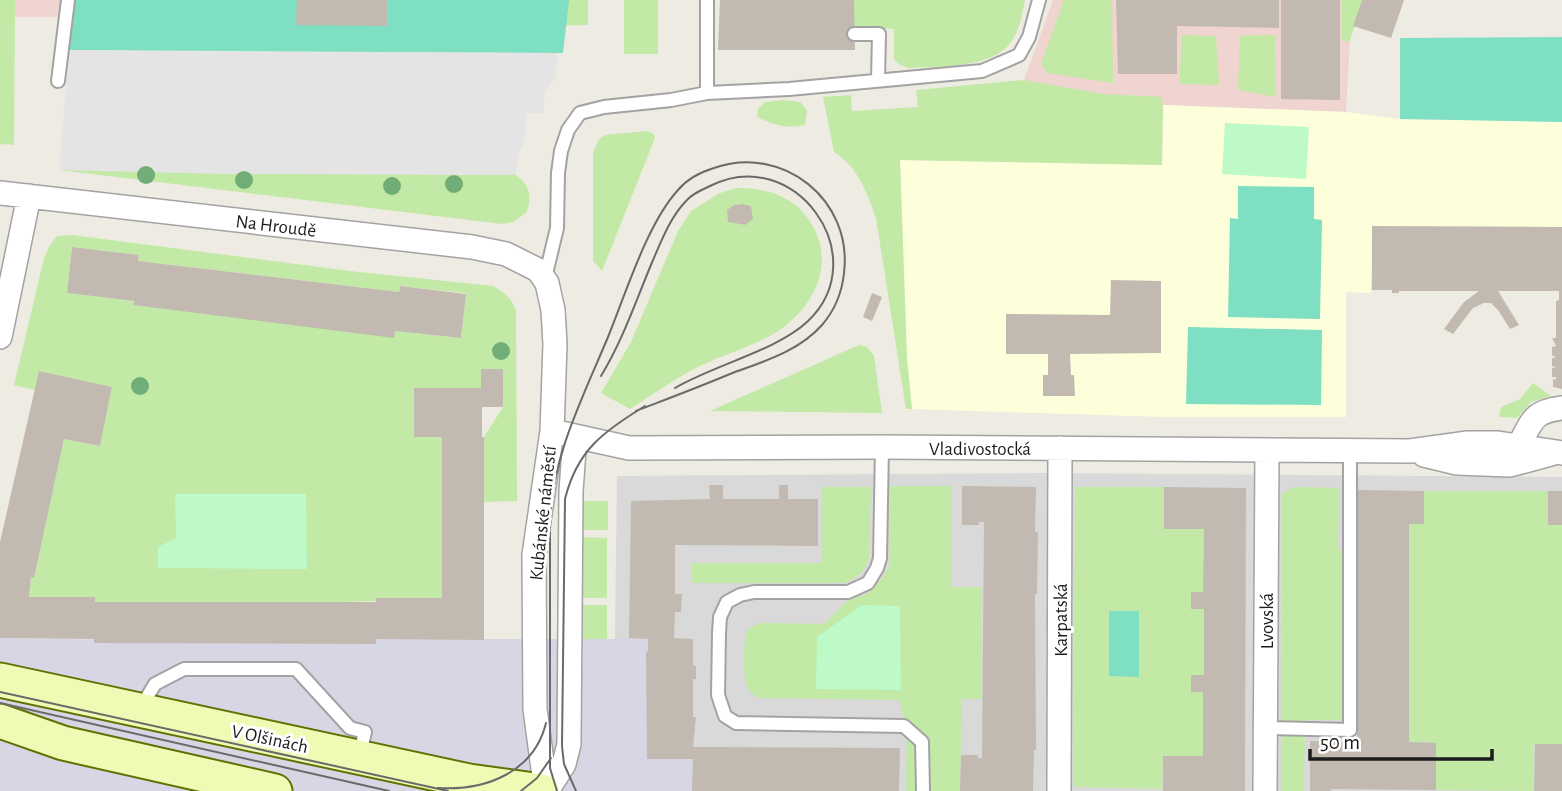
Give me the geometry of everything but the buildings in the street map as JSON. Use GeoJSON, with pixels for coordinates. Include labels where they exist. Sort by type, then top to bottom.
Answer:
{"type":"FeatureCollection","features":[{"type":"Feature","properties":{"kind":"main road","name":"V Olšinách"},"geometry":{"type":"LineString","coordinates":[[0,680],[469,781],[545,791]]}},
{"type":"Feature","properties":{"kind":"main road"},"geometry":{"type":"LineString","coordinates":[[0,721],[63,743],[275,791]]}},
{"type":"Feature","properties":{"kind":"street","name":"Na Hroudě"},"geometry":{"type":"LineString","coordinates":[[0,193],[472,247],[506,254],[528,264],[545,278]]}},
{"type":"Feature","properties":{"kind":"street"},"geometry":{"type":"LineString","coordinates":[[0,337],[29,196]]}},
{"type":"Feature","properties":{"kind":"street","name":"Kubánské náměstí"},"geometry":{"type":"LineString","coordinates":[[545,278],[553,310],[555,344],[552,431],[534,555],[534,696],[545,791]]}},
{"type":"Feature","properties":{"kind":"street"},"geometry":{"type":"LineString","coordinates":[[1519,445],[1541,411],[1562,408]]}},
{"type":"Feature","properties":{"kind":"street","name":"Vladivostocká"},"geometry":{"type":"LineString","coordinates":[[552,431],[629,448],[1410,451],[1468,443],[1519,445],[1559,453]]}},
{"type":"Feature","properties":{"kind":"street","name":"Kubánské náměstí"},"geometry":{"type":"LineString","coordinates":[[545,791],[564,764],[569,744],[571,491],[575,437]]}},
{"type":"Feature","properties":{"kind":"street","name":"Karpatská"},"geometry":{"type":"LineString","coordinates":[[1059,791],[1060,448]]}},
{"type":"Feature","properties":{"kind":"street","name":"Lvovská"},"geometry":{"type":"LineString","coordinates":[[1265,791],[1267,450]]}},
{"type":"Feature","properties":{"kind":"street","name":"Vladivostocká"},"geometry":{"type":"LineString","coordinates":[[1410,451],[1457,463],[1510,465],[1559,453]]}},
{"type":"Feature","properties":{"kind":"lane"},"geometry":{"type":"LineString","coordinates":[[58,80],[68,0]]}},
{"type":"Feature","properties":{"kind":"lane"},"geometry":{"type":"LineString","coordinates":[[707,0],[707,93]]}},
{"type":"Feature","properties":{"kind":"lane"},"geometry":{"type":"LineString","coordinates":[[545,278],[557,228],[561,151],[576,116],[604,107],[707,93],[789,89],[982,71],[1019,55],[1029,37],[1040,0]]}},
{"type":"Feature","properties":{"kind":"lane"},"geometry":{"type":"LineString","coordinates":[[854,34],[878,34],[878,79]]}},
{"type":"Feature","properties":{"kind":"lane"},"geometry":{"type":"LineString","coordinates":[[882,447],[880,558],[873,577],[861,587],[848,592],[754,592],[740,594],[727,602],[720,617],[718,695],[725,716],[736,723],[904,726],[922,742],[923,791]]}},
{"type":"Feature","properties":{"kind":"lane"},"geometry":{"type":"LineString","coordinates":[[1266,728],[1350,730],[1350,451]]}},
{"type":"Feature","properties":{"kind":"lane"},"geometry":{"type":"LineString","coordinates":[[138,711],[155,684],[184,668],[296,669],[350,728],[365,732],[359,757]]}},
{"type":"Feature","properties":{"kind":"shaded area"},"geometry":{"type":"Polygon","coordinates":[[[0,0],[69,0],[69,17],[0,17],[0,0]]]}},
{"type":"Feature","properties":{"kind":"shaded area"},"geometry":{"type":"Polygon","coordinates":[[[1053,0],[1352,0],[1346,112],[1113,101],[1024,80],[1053,0]]]}},
{"type":"Feature","properties":{"kind":"shaded area"},"geometry":{"type":"Polygon","coordinates":[[[69,50],[557,53],[556,76],[545,92],[543,113],[526,113],[525,139],[519,152],[515,175],[229,174],[59,170],[69,50]]]}},
{"type":"Feature","properties":{"kind":"shaded area"},"geometry":{"type":"Polygon","coordinates":[[[1163,105],[1346,112],[1400,119],[1562,122],[1562,227],[1372,226],[1371,293],[1346,292],[1346,417],[1161,417],[912,409],[907,359],[900,160],[1162,165],[1163,105]]]}},
{"type":"Feature","properties":{"kind":"shaded area"},"geometry":{"type":"Polygon","coordinates":[[[1047,473],[1562,477],[1562,791],[633,791],[613,786],[617,476],[1047,473]]]}},
{"type":"Feature","properties":{"kind":"shaded area"},"geometry":{"type":"Polygon","coordinates":[[[0,638],[376,644],[376,639],[648,639],[647,758],[693,759],[692,791],[0,791],[0,638]]]}},
{"type":"Feature","properties":{"kind":"green space"},"geometry":{"type":"Polygon","coordinates":[[[0,0],[15,0],[14,145],[0,144],[0,0]]]}},
{"type":"Feature","properties":{"kind":"green space"},"geometry":{"type":"Polygon","coordinates":[[[69,0],[569,0],[563,53],[557,53],[69,50],[69,0]]]}},
{"type":"Feature","properties":{"kind":"green space"},"geometry":{"type":"Polygon","coordinates":[[[482,0],[588,0],[588,25],[508,27],[482,0]]]}},
{"type":"Feature","properties":{"kind":"green space"},"geometry":{"type":"Polygon","coordinates":[[[624,0],[658,0],[658,54],[624,54],[624,0]]]}},
{"type":"Feature","properties":{"kind":"green space"},"geometry":{"type":"Polygon","coordinates":[[[854,0],[1025,0],[1015,36],[1008,46],[998,53],[974,63],[909,68],[894,59],[894,29],[854,27],[854,0]]]}},
{"type":"Feature","properties":{"kind":"green space"},"geometry":{"type":"Polygon","coordinates":[[[1064,0],[1112,0],[1113,83],[1047,73],[1041,64],[1064,0]]]}},
{"type":"Feature","properties":{"kind":"green space"},"geometry":{"type":"Polygon","coordinates":[[[1342,0],[1362,0],[1350,41],[1342,41],[1342,0]]]}},
{"type":"Feature","properties":{"kind":"green space"},"geometry":{"type":"Polygon","coordinates":[[[1182,35],[1216,36],[1219,85],[1179,84],[1182,35]]]}},
{"type":"Feature","properties":{"kind":"green space"},"geometry":{"type":"Polygon","coordinates":[[[1275,35],[1276,97],[1238,90],[1240,36],[1275,35]]]}},
{"type":"Feature","properties":{"kind":"green space"},"geometry":{"type":"Polygon","coordinates":[[[1562,37],[1562,122],[1400,119],[1400,38],[1562,37]]]}},
{"type":"Feature","properties":{"kind":"green space"},"geometry":{"type":"Polygon","coordinates":[[[1024,80],[1103,94],[1161,97],[1162,165],[900,160],[907,359],[912,409],[906,409],[876,218],[855,173],[834,152],[823,97],[851,95],[852,111],[918,107],[916,90],[1024,80]]]}},
{"type":"Feature","properties":{"kind":"green space"},"geometry":{"type":"Polygon","coordinates":[[[765,102],[800,102],[807,110],[805,125],[780,125],[757,117],[758,109],[765,102]]]}},
{"type":"Feature","properties":{"kind":"green space"},"geometry":{"type":"Polygon","coordinates":[[[1225,123],[1309,127],[1306,179],[1222,174],[1225,123]]]}},
{"type":"Feature","properties":{"kind":"green space"},"geometry":{"type":"Polygon","coordinates":[[[647,131],[654,134],[655,138],[602,271],[593,261],[593,153],[599,139],[605,135],[647,131]]]}},
{"type":"Feature","properties":{"kind":"green space"},"geometry":{"type":"Polygon","coordinates":[[[59,170],[515,175],[527,187],[529,202],[526,213],[513,222],[502,224],[59,170]]]}},
{"type":"Feature","properties":{"kind":"green space"},"geometry":{"type":"Polygon","coordinates":[[[1238,186],[1314,187],[1314,219],[1322,220],[1320,319],[1228,317],[1230,218],[1238,219],[1238,186]]]}},
{"type":"Feature","properties":{"kind":"green space"},"geometry":{"type":"Polygon","coordinates":[[[735,188],[767,191],[786,199],[802,211],[818,237],[822,254],[816,288],[796,317],[782,328],[758,342],[689,372],[630,409],[601,393],[631,342],[678,231],[691,211],[718,194],[735,188]],[[734,205],[727,210],[729,222],[745,225],[751,206],[734,205]]]}},
{"type":"Feature","properties":{"kind":"green space"},"geometry":{"type":"Polygon","coordinates":[[[72,235],[350,271],[493,286],[507,296],[516,311],[517,501],[484,502],[484,437],[503,407],[503,370],[481,369],[481,388],[414,389],[414,436],[442,437],[442,598],[225,603],[95,602],[95,597],[29,597],[31,577],[34,577],[64,439],[100,446],[112,387],[39,371],[35,390],[14,385],[44,258],[57,236],[72,235]],[[72,247],[67,293],[133,301],[134,305],[393,337],[395,331],[461,338],[466,293],[400,286],[399,292],[138,261],[139,255],[72,247]]]}},
{"type":"Feature","properties":{"kind":"green space"},"geometry":{"type":"Polygon","coordinates":[[[1188,327],[1322,330],[1321,405],[1186,404],[1188,327]]]}},
{"type":"Feature","properties":{"kind":"green space"},"geometry":{"type":"Polygon","coordinates":[[[859,345],[867,347],[874,356],[882,413],[710,411],[859,345]]]}},
{"type":"Feature","properties":{"kind":"green space"},"geometry":{"type":"Polygon","coordinates":[[[1533,383],[1551,396],[1531,402],[1517,418],[1499,417],[1501,407],[1520,399],[1533,383]]]}},
{"type":"Feature","properties":{"kind":"green space"},"geometry":{"type":"Polygon","coordinates":[[[890,486],[951,486],[951,587],[982,587],[982,699],[962,699],[960,791],[906,791],[907,729],[899,700],[758,698],[749,690],[746,682],[745,642],[750,628],[761,623],[824,624],[848,600],[867,594],[884,576],[890,564],[890,486]]]}},
{"type":"Feature","properties":{"kind":"green space"},"geometry":{"type":"Polygon","coordinates":[[[822,487],[871,487],[869,559],[865,568],[855,578],[842,583],[692,583],[692,563],[822,563],[822,487]]]}},
{"type":"Feature","properties":{"kind":"green space"},"geometry":{"type":"Polygon","coordinates":[[[1075,487],[1164,487],[1204,529],[1203,592],[1191,592],[1191,608],[1204,609],[1204,675],[1191,676],[1191,692],[1203,692],[1203,756],[1163,757],[1162,789],[1073,787],[1075,487]]]}},
{"type":"Feature","properties":{"kind":"green space"},"geometry":{"type":"Polygon","coordinates":[[[1294,487],[1339,488],[1338,548],[1346,560],[1348,720],[1305,720],[1304,791],[1281,791],[1282,493],[1294,487]]]}},
{"type":"Feature","properties":{"kind":"green space"},"geometry":{"type":"Polygon","coordinates":[[[1424,491],[1548,491],[1547,525],[1562,525],[1562,744],[1533,744],[1533,791],[1436,790],[1436,743],[1409,742],[1409,524],[1424,523],[1424,491]]]}},
{"type":"Feature","properties":{"kind":"green space"},"geometry":{"type":"Polygon","coordinates":[[[175,494],[306,494],[307,569],[158,568],[158,547],[176,538],[175,494]]]}},
{"type":"Feature","properties":{"kind":"green space"},"geometry":{"type":"Polygon","coordinates":[[[582,501],[608,501],[608,530],[582,530],[582,501]]]}},
{"type":"Feature","properties":{"kind":"green space"},"geometry":{"type":"Polygon","coordinates":[[[582,537],[607,538],[607,598],[581,598],[582,537]]]}},
{"type":"Feature","properties":{"kind":"green space"},"geometry":{"type":"Polygon","coordinates":[[[581,605],[607,605],[607,666],[581,666],[581,605]]]}},
{"type":"Feature","properties":{"kind":"green space"},"geometry":{"type":"Polygon","coordinates":[[[862,605],[900,606],[901,690],[816,689],[817,637],[862,605]]]}},
{"type":"Feature","properties":{"kind":"green space"},"geometry":{"type":"Polygon","coordinates":[[[1109,611],[1139,611],[1139,677],[1109,676],[1109,611]]]}},
{"type":"Feature","properties":{"kind":"tram line"},"geometry":{"type":"LineString","coordinates":[[557,791],[550,768],[552,498],[570,427],[638,260],[667,204],[694,176],[714,168],[740,163],[765,164],[788,171],[808,184],[825,201],[837,222],[844,247],[842,287],[827,319],[802,342],[779,355],[636,411]]}},
{"type":"Feature","properties":{"kind":"tram line"},"geometry":{"type":"LineString","coordinates":[[601,376],[623,333],[667,228],[689,198],[710,186],[741,177],[770,180],[796,193],[816,213],[829,238],[833,266],[827,295],[808,321],[795,331],[763,349],[675,388]]}},
{"type":"Feature","properties":{"kind":"tram line"},"geometry":{"type":"LineString","coordinates":[[576,791],[564,764],[562,746],[565,499],[577,467],[594,444],[617,424],[645,406]]}},
{"type":"Feature","properties":{"kind":"tram line"},"geometry":{"type":"LineString","coordinates":[[0,692],[448,791]]}},
{"type":"Feature","properties":{"kind":"tram line"},"geometry":{"type":"LineString","coordinates":[[0,703],[389,791]]}},
{"type":"Feature","properties":{"kind":"tram line"},"geometry":{"type":"LineString","coordinates":[[438,788],[473,786],[506,775],[531,754],[546,723]]}},
{"type":"Feature","properties":{"kind":"tram line"},"geometry":{"type":"LineString","coordinates":[[521,791],[537,778],[551,758]]}}]}
